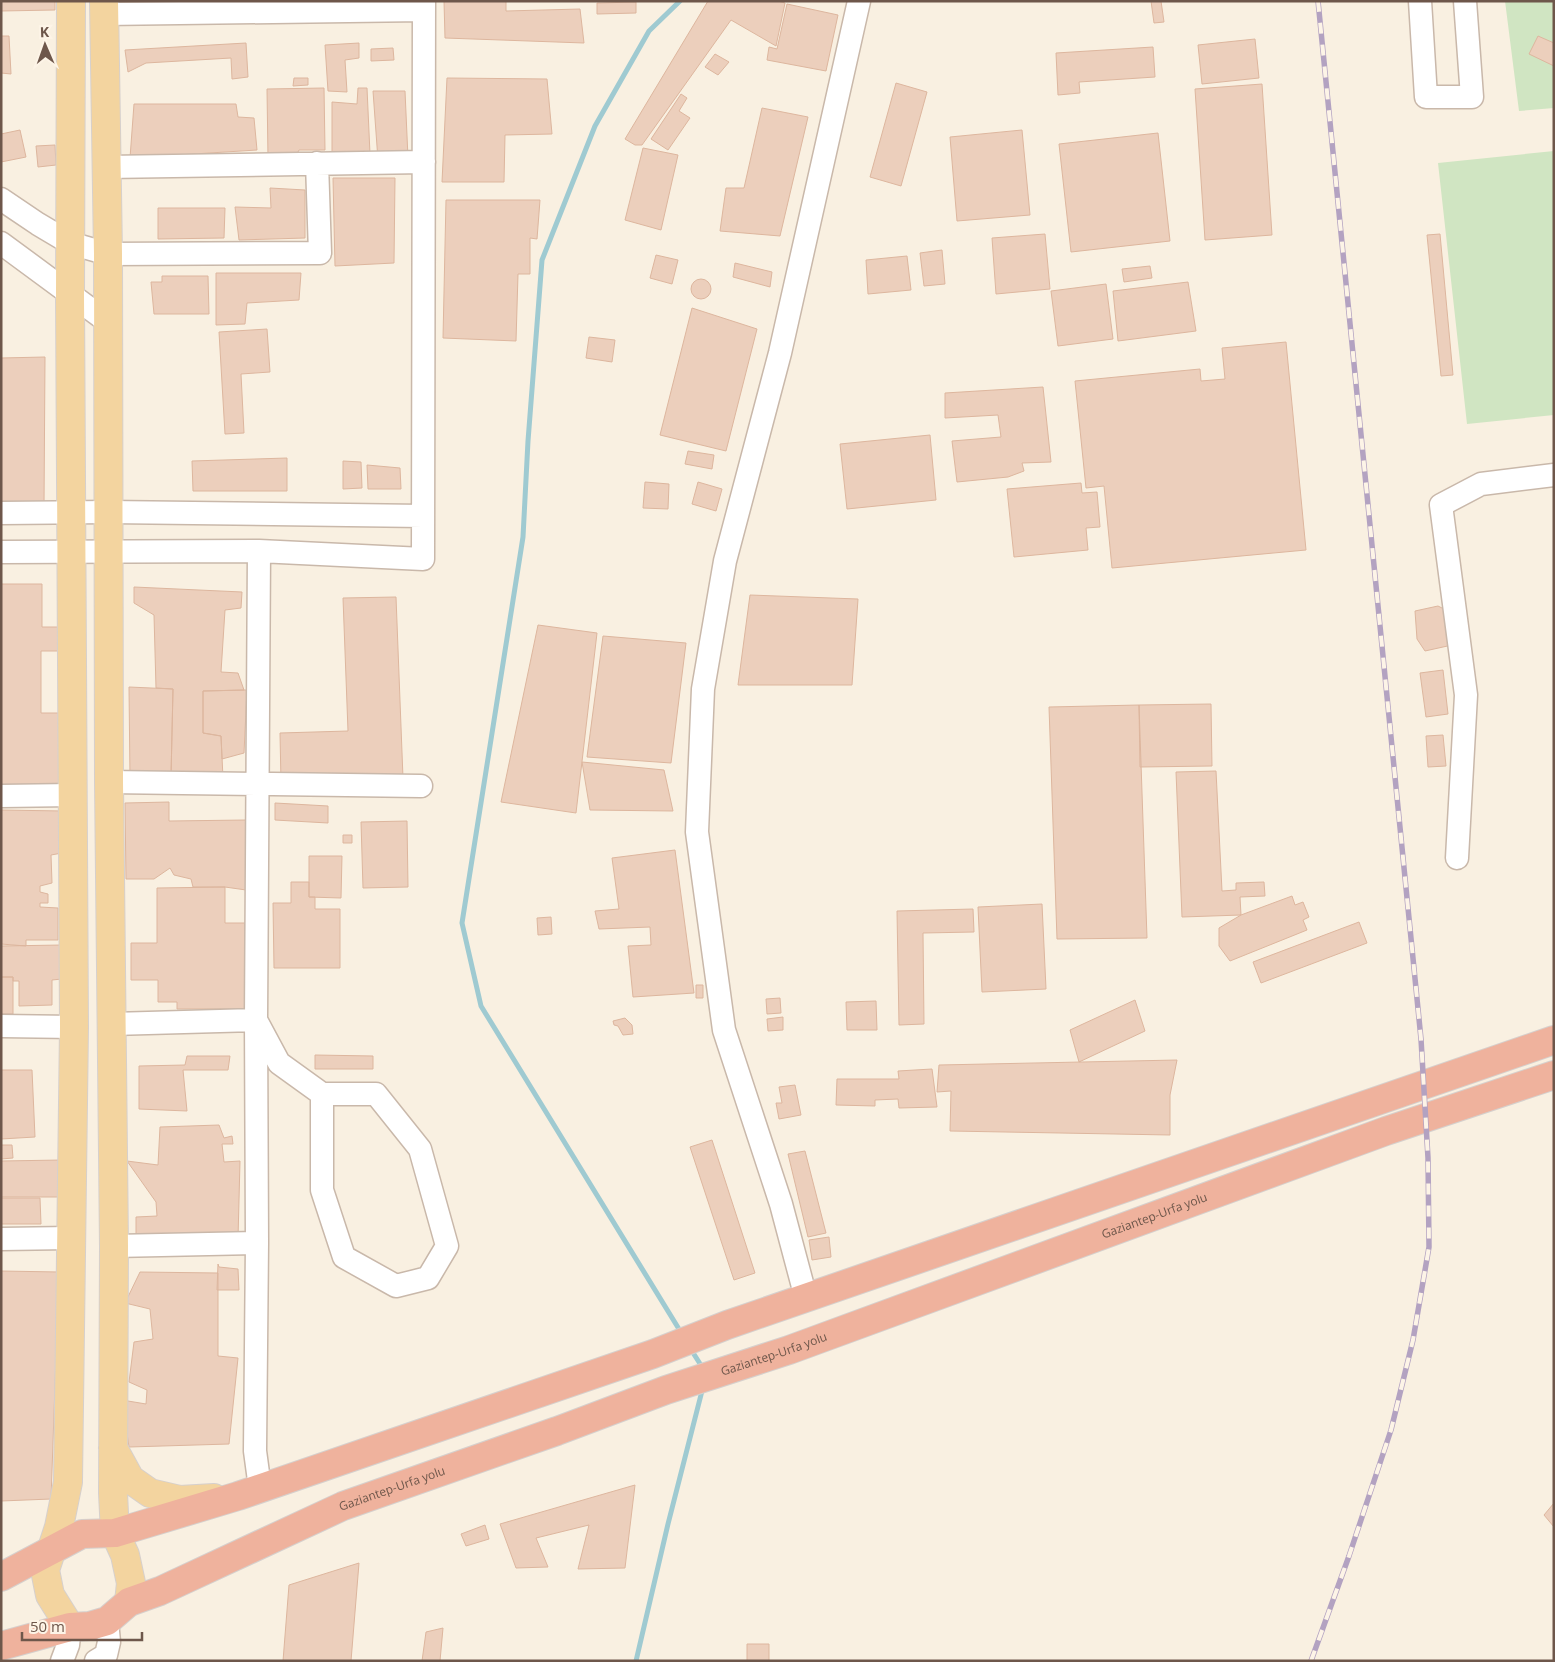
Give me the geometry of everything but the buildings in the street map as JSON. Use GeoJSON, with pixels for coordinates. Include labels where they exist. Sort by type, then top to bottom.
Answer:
{"type":"FeatureCollection","features":[{"type":"Feature","properties":{"kind":"highway"},"geometry":{"type":"LineString","coordinates":[[1,1578],[82,1534],[95,1532],[115,1533],[249,1492],[653,1354],[806,1298],[1554,1040]]}},
{"type":"Feature","properties":{"kind":"highway","name":"Gaziantep-Urfa yolu"},"geometry":{"type":"LineString","coordinates":[[1,1646],[70,1627],[90,1626],[107,1621],[129,1602],[160,1591],[343,1506],[557,1431],[666,1390],[795,1348],[1386,1130],[1554,1075]]}},
{"type":"Feature","properties":{"kind":"main road"},"geometry":{"type":"LineString","coordinates":[[70,1627],[50,1595],[45,1570],[59,1527],[68,1482],[74,1027],[70,294],[71,1]]}},
{"type":"Feature","properties":{"kind":"main road"},"geometry":{"type":"LineString","coordinates":[[104,8],[108,254],[114,1246],[112,1447],[115,1533],[125,1555],[131,1583],[129,1602]]}},
{"type":"Feature","properties":{"kind":"main road"},"geometry":{"type":"LineString","coordinates":[[112,1447],[130,1480],[150,1493],[180,1500],[249,1492]]}},
{"type":"Feature","properties":{"kind":"street"},"geometry":{"type":"LineString","coordinates":[[806,1298],[781,1204],[724,1030],[697,822],[703,689],[725,561],[780,353],[859,1]]}},
{"type":"Feature","properties":{"kind":"street"},"geometry":{"type":"LineString","coordinates":[[1420,1],[1426,97],[1472,97],[1465,1]]}},
{"type":"Feature","properties":{"kind":"street"},"geometry":{"type":"LineString","coordinates":[[1,552],[259,550],[422,559],[424,6],[104,8]]}},
{"type":"Feature","properties":{"kind":"street"},"geometry":{"type":"LineString","coordinates":[[107,167],[424,162]]}},
{"type":"Feature","properties":{"kind":"street"},"geometry":{"type":"LineString","coordinates":[[1,199],[70,243],[108,254],[320,254],[317,164]]}},
{"type":"Feature","properties":{"kind":"street"},"geometry":{"type":"LineString","coordinates":[[1,243],[108,322]]}},
{"type":"Feature","properties":{"kind":"street"},"geometry":{"type":"LineString","coordinates":[[1457,858],[1466,695],[1441,505],[1481,484],[1554,475]]}},
{"type":"Feature","properties":{"kind":"street"},"geometry":{"type":"LineString","coordinates":[[1,513],[109,512],[423,516]]}},
{"type":"Feature","properties":{"kind":"street"},"geometry":{"type":"LineString","coordinates":[[249,1492],[255,1451],[258,1243],[256,1020],[259,550]]}},
{"type":"Feature","properties":{"kind":"street"},"geometry":{"type":"LineString","coordinates":[[110,782],[422,786]]}},
{"type":"Feature","properties":{"kind":"street"},"geometry":{"type":"LineString","coordinates":[[1,796],[73,795]]}},
{"type":"Feature","properties":{"kind":"street"},"geometry":{"type":"LineString","coordinates":[[112,1024],[256,1020]]}},
{"type":"Feature","properties":{"kind":"street"},"geometry":{"type":"LineString","coordinates":[[256,1020],[279,1063],[322,1094],[376,1094],[420,1149],[447,1246],[428,1278],[396,1286],[344,1257],[322,1190],[322,1094]]}},
{"type":"Feature","properties":{"kind":"street"},"geometry":{"type":"LineString","coordinates":[[1,1026],[74,1027]]}},
{"type":"Feature","properties":{"kind":"street"},"geometry":{"type":"LineString","coordinates":[[1,1239],[70,1238]]}},
{"type":"Feature","properties":{"kind":"street"},"geometry":{"type":"LineString","coordinates":[[114,1246],[258,1243]]}},
{"type":"Feature","properties":{"kind":"street"},"geometry":{"type":"LineString","coordinates":[[96,1661],[106,1655],[110,1642],[107,1621]]}},
{"type":"Feature","properties":{"kind":"street"},"geometry":{"type":"LineString","coordinates":[[62,1661],[68,1645],[70,1627]]}},
{"type":"Feature","properties":{"kind":"green space"},"geometry":{"type":"Polygon","coordinates":[[[1505,1],[1554,1],[1554,108],[1519,111],[1505,1]]]}},
{"type":"Feature","properties":{"kind":"green space"},"geometry":{"type":"Polygon","coordinates":[[[1554,151],[1554,415],[1467,424],[1438,163],[1554,151]]]}},
{"type":"Feature","properties":{"kind":"waterway"},"geometry":{"type":"LineString","coordinates":[[680,1],[649,31],[595,126],[542,260],[528,441],[523,537],[462,923],[481,1006],[682,1334]]}},
{"type":"Feature","properties":{"kind":"waterway"},"geometry":{"type":"LineString","coordinates":[[690,1348],[704,1370]]}},
{"type":"Feature","properties":{"kind":"waterway"},"geometry":{"type":"LineString","coordinates":[[636,1661],[703,1387]]}},
{"type":"Feature","properties":{"kind":"railway"},"geometry":{"type":"LineString","coordinates":[[1311,1661],[1349,1556],[1391,1430],[1413,1340],[1429,1247],[1428,1158],[1421,1039],[1318,1]]}}]}
